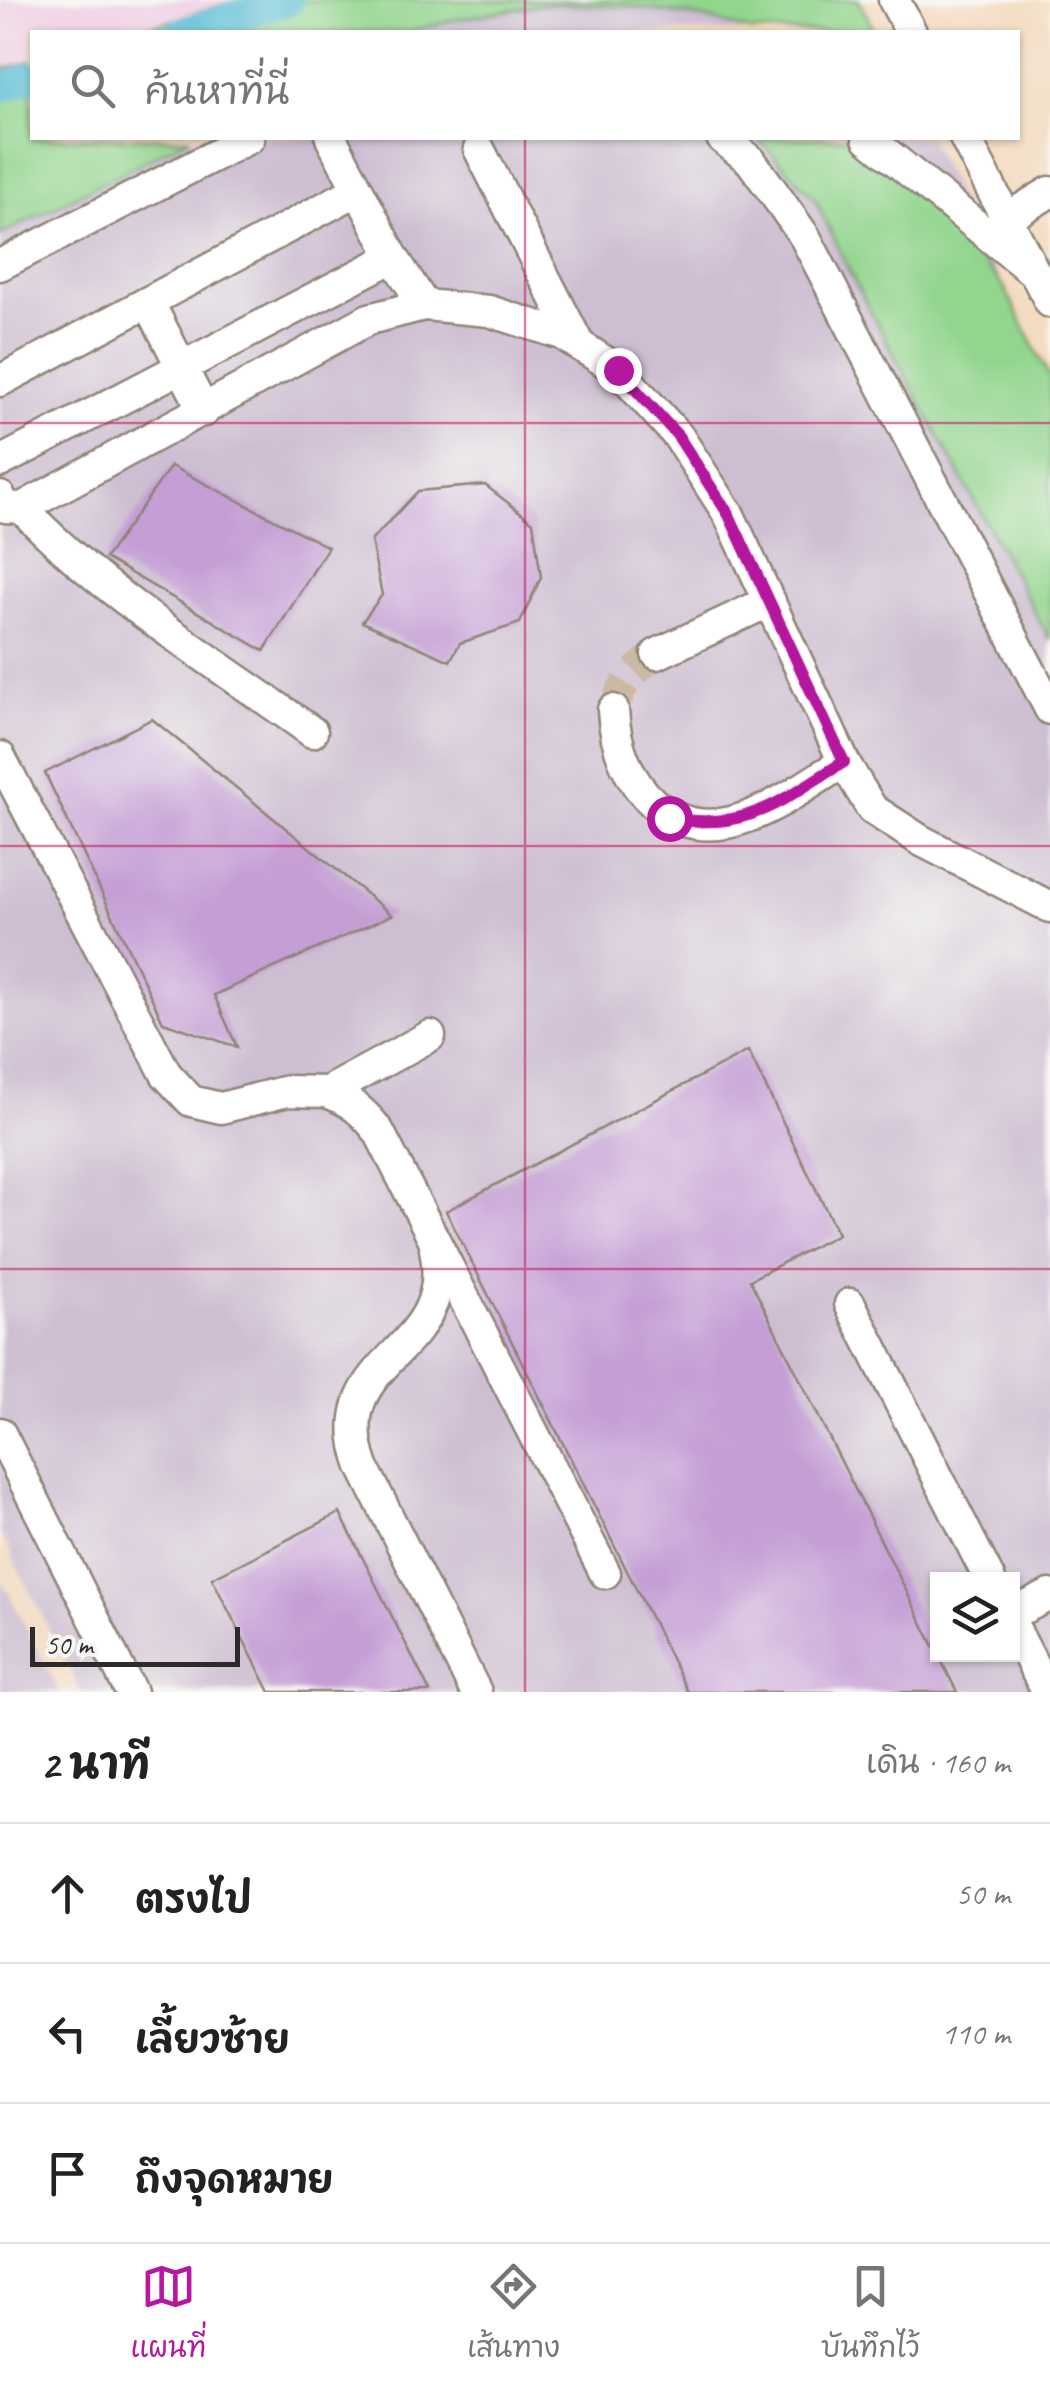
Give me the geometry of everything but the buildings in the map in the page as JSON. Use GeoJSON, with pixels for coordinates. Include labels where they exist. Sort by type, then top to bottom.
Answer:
{"type":"FeatureCollection","features":[{"type":"Feature","properties":{"kind":"street"},"geometry":{"type":"LineString","coordinates":[[894,0],[910,30]]}},
{"type":"Feature","properties":{"kind":"street"},"geometry":{"type":"LineString","coordinates":[[0,264],[245,140]]}},
{"type":"Feature","properties":{"kind":"street"},"geometry":{"type":"LineString","coordinates":[[331,140],[393,258],[424,305]]}},
{"type":"Feature","properties":{"kind":"street"},"geometry":{"type":"LineString","coordinates":[[724,140],[750,161],[805,237],[1050,709]]}},
{"type":"Feature","properties":{"kind":"street"},"geometry":{"type":"LineString","coordinates":[[870,140],[1036,274]]}},
{"type":"Feature","properties":{"kind":"street"},"geometry":{"type":"LineString","coordinates":[[966,140],[1050,302]]}},
{"type":"Feature","properties":{"kind":"street"},"geometry":{"type":"LineString","coordinates":[[479,149],[579,345]]}},
{"type":"Feature","properties":{"kind":"street"},"geometry":{"type":"LineString","coordinates":[[0,380],[356,192]]}},
{"type":"Feature","properties":{"kind":"street"},"geometry":{"type":"LineString","coordinates":[[1007,218],[1050,192]]}},
{"type":"Feature","properties":{"kind":"street"},"geometry":{"type":"LineString","coordinates":[[0,462],[393,258]]}},
{"type":"Feature","properties":{"kind":"street"},"geometry":{"type":"LineString","coordinates":[[149,303],[204,411]]}},
{"type":"Feature","properties":{"kind":"street"},"geometry":{"type":"LineString","coordinates":[[312,732],[111,587],[11,503],[204,411],[369,319],[424,305],[490,311],[562,334],[618,370],[678,436],[729,515],[844,762],[872,809],[890,824],[1050,907]]}},
{"type":"Feature","properties":{"kind":"street"},"geometry":{"type":"LineString","coordinates":[[656,654],[770,601]]}},
{"type":"Feature","properties":{"kind":"street"},"geometry":{"type":"LineString","coordinates":[[613,710],[614,738],[632,776],[642,792],[669,818],[721,822],[748,818],[844,762]]}},
{"type":"Feature","properties":{"kind":"street"},"geometry":{"type":"LineString","coordinates":[[0,757],[166,1074],[191,1102],[220,1108],[288,1091],[327,1092],[348,1100],[365,1113],[379,1132],[605,1573]]}},
{"type":"Feature","properties":{"kind":"street"},"geometry":{"type":"LineString","coordinates":[[327,1092],[430,1036]]}},
{"type":"Feature","properties":{"kind":"street"},"geometry":{"type":"LineString","coordinates":[[432,1236],[438,1264],[431,1310],[361,1394],[354,1430],[363,1467],[476,1692]]}},
{"type":"Feature","properties":{"kind":"street"},"geometry":{"type":"LineString","coordinates":[[850,1304],[986,1572]]}},
{"type":"Feature","properties":{"kind":"street"},"geometry":{"type":"LineString","coordinates":[[0,1433],[131,1692]]}},
{"type":"Feature","properties":{"kind":"street"},"geometry":{"type":"LineString","coordinates":[[1020,1610],[1050,1594]]}},
{"type":"Feature","properties":{"kind":"street"},"geometry":{"type":"LineString","coordinates":[[1020,1640],[1047,1692]]}},
{"type":"Feature","properties":{"kind":"shaded area"},"geometry":{"type":"Polygon","coordinates":[[[0,0],[238,0],[140,30],[30,30],[30,62],[0,70],[0,0]]]}},
{"type":"Feature","properties":{"kind":"shaded area"},"geometry":{"type":"Polygon","coordinates":[[[545,4],[628,6],[705,18],[746,30],[416,30],[545,4]]]}},
{"type":"Feature","properties":{"kind":"shaded area"},"geometry":{"type":"Polygon","coordinates":[[[186,140],[929,140],[1050,378],[1050,1692],[81,1692],[0,1532],[0,235],[186,140]]]}},
{"type":"Feature","properties":{"kind":"shaded area"},"geometry":{"type":"Polygon","coordinates":[[[0,1576],[59,1692],[0,1692],[0,1576]]]}},
{"type":"Feature","properties":{"kind":"green space"},"geometry":{"type":"Polygon","coordinates":[[[238,0],[859,0],[874,30],[746,30],[705,18],[628,6],[545,4],[416,30],[140,30],[238,0]]]}},
{"type":"Feature","properties":{"kind":"green space"},"geometry":{"type":"Polygon","coordinates":[[[30,62],[30,140],[186,140],[0,235],[0,70],[30,62]]]}},
{"type":"Feature","properties":{"kind":"green space"},"geometry":{"type":"Polygon","coordinates":[[[759,140],[854,140],[929,200],[1003,285],[1050,378],[1050,640],[856,285],[815,199],[759,140]]]}},
{"type":"Feature","properties":{"kind":"waterway"},"geometry":{"type":"LineString","coordinates":[[188,30],[289,0]]}},
{"type":"Feature","properties":{"kind":"waterway"},"geometry":{"type":"LineString","coordinates":[[0,87],[30,78]]}},
{"type":"Feature","properties":{"kind":"tunnel"},"geometry":{"type":"LineString","coordinates":[[613,710],[629,678],[657,654]]}},
{"type":"Feature","properties":{"kind":"route"},"geometry":{"type":"LineString","coordinates":[[618,370],[678,436],[729,515],[844,762],[748,818],[694,822],[669,818]]}}]}
